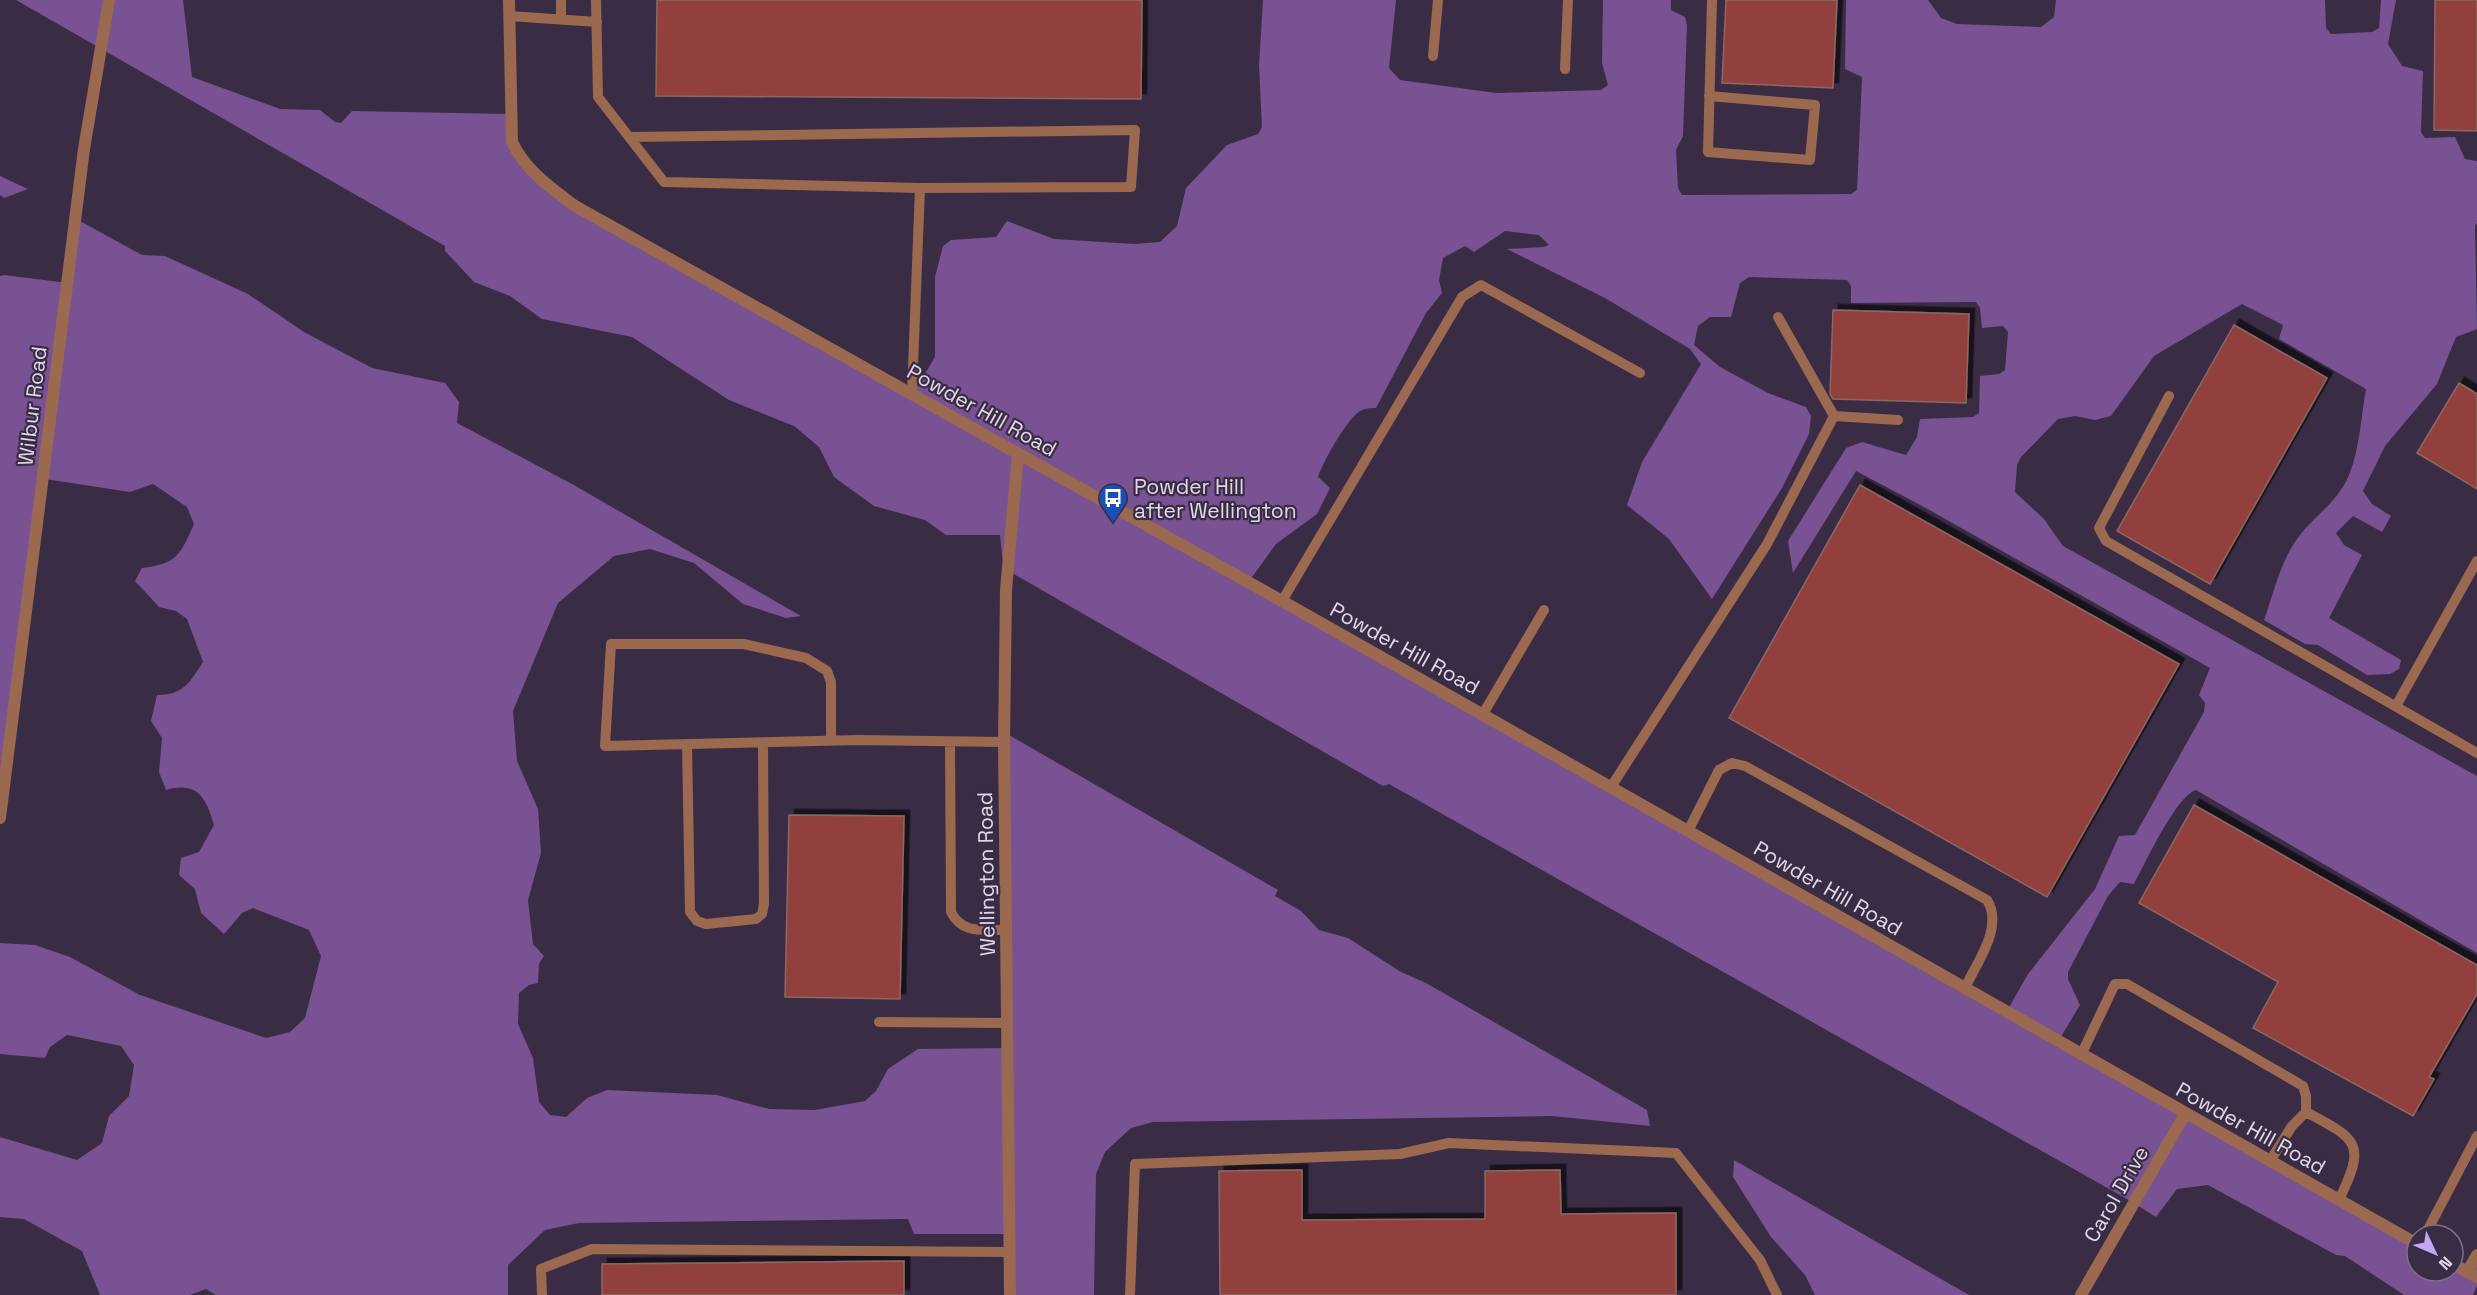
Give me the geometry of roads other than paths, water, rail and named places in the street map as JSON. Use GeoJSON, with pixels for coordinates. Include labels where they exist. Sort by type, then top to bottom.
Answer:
{"type":"FeatureCollection","features":[{"type":"Feature","properties":{"kind":"street","name":"Wilbur Road"},"geometry":{"type":"LineString","coordinates":[[0,818],[82,159],[108,0]]}},
{"type":"Feature","properties":{"kind":"street","name":"Powder Hill Road"},"geometry":{"type":"LineString","coordinates":[[509,0],[512,142],[519,157],[542,182],[575,206],[1483,714],[2405,1237]]}},
{"type":"Feature","properties":{"kind":"street","name":"Wellington Road"},"geometry":{"type":"LineString","coordinates":[[1010,1295],[1004,742],[1006,590],[1018,453]]}},
{"type":"Feature","properties":{"kind":"street","name":"Carol Drive"},"geometry":{"type":"LineString","coordinates":[[2081,1295],[2185,1114]]}},
{"type":"Feature","properties":{"kind":"street"},"geometry":{"type":"LineString","coordinates":[[2472,1275],[2477,1255]]}},
{"type":"Feature","properties":{"kind":"lane"},"geometry":{"type":"LineString","coordinates":[[561,0],[561,19]]}},
{"type":"Feature","properties":{"kind":"lane"},"geometry":{"type":"LineString","coordinates":[[596,0],[598,97],[664,182],[920,188],[1131,187],[1135,130],[630,137]]}},
{"type":"Feature","properties":{"kind":"lane"},"geometry":{"type":"LineString","coordinates":[[1434,56],[1438,0]]}},
{"type":"Feature","properties":{"kind":"lane"},"geometry":{"type":"LineString","coordinates":[[1565,69],[1568,0]]}},
{"type":"Feature","properties":{"kind":"lane"},"geometry":{"type":"LineString","coordinates":[[1709,96],[1815,105],[1810,160],[1708,152],[1709,96],[1712,0]]}},
{"type":"Feature","properties":{"kind":"lane"},"geometry":{"type":"LineString","coordinates":[[509,16],[597,22]]}},
{"type":"Feature","properties":{"kind":"lane"},"geometry":{"type":"LineString","coordinates":[[912,393],[920,188]]}},
{"type":"Feature","properties":{"kind":"lane"},"geometry":{"type":"LineString","coordinates":[[1282,601],[1462,297],[1481,285],[1640,373]]}},
{"type":"Feature","properties":{"kind":"lane"},"geometry":{"type":"LineString","coordinates":[[1778,317],[1833,416]]}},
{"type":"Feature","properties":{"kind":"lane"},"geometry":{"type":"LineString","coordinates":[[2169,396],[2099,528],[2106,541],[2477,753]]}},
{"type":"Feature","properties":{"kind":"lane"},"geometry":{"type":"LineString","coordinates":[[1833,416],[1898,420]]}},
{"type":"Feature","properties":{"kind":"lane"},"geometry":{"type":"LineString","coordinates":[[1611,787],[1767,544],[1833,416]]}},
{"type":"Feature","properties":{"kind":"lane"},"geometry":{"type":"LineString","coordinates":[[2396,706],[2477,561]]}},
{"type":"Feature","properties":{"kind":"lane"},"geometry":{"type":"LineString","coordinates":[[1483,714],[1544,610]]}},
{"type":"Feature","properties":{"kind":"lane"},"geometry":{"type":"LineString","coordinates":[[831,741],[831,682],[827,671],[806,658],[744,644],[611,644],[605,746],[831,741],[1004,742]]}},
{"type":"Feature","properties":{"kind":"lane"},"geometry":{"type":"LineString","coordinates":[[950,742],[951,912],[964,928],[1006,930]]}},
{"type":"Feature","properties":{"kind":"lane"},"geometry":{"type":"LineString","coordinates":[[687,744],[690,912],[697,921],[706,924],[756,919],[762,914],[764,904],[763,743]]}},
{"type":"Feature","properties":{"kind":"lane"},"geometry":{"type":"LineString","coordinates":[[1688,831],[1719,770],[1732,762],[1744,766],[1987,900],[1993,911],[1992,931],[1965,988]]}},
{"type":"Feature","properties":{"kind":"lane"},"geometry":{"type":"LineString","coordinates":[[2081,1055],[2115,984],[2121,983],[2303,1086],[2306,1096],[2306,1112],[2292,1125],[2270,1161]]}},
{"type":"Feature","properties":{"kind":"lane"},"geometry":{"type":"LineString","coordinates":[[879,1022],[1007,1023]]}},
{"type":"Feature","properties":{"kind":"lane"},"geometry":{"type":"LineString","coordinates":[[2306,1112],[2340,1129],[2349,1137],[2355,1149],[2353,1171],[2340,1200]]}},
{"type":"Feature","properties":{"kind":"lane"},"geometry":{"type":"LineString","coordinates":[[2431,1223],[2477,1136]]}},
{"type":"Feature","properties":{"kind":"lane"},"geometry":{"type":"LineString","coordinates":[[1130,1295],[1135,1164],[1400,1154],[1449,1143],[1676,1153],[1760,1260],[1777,1295]]}},
{"type":"Feature","properties":{"kind":"lane"},"geometry":{"type":"LineString","coordinates":[[542,1295],[541,1269],[592,1250],[1009,1252]]}},
{"type":"Feature","properties":{"kind":"place","name":"Powder Hill after Wellington"},"geometry":{"type":"Point","coordinates":[1113,524]}}]}
